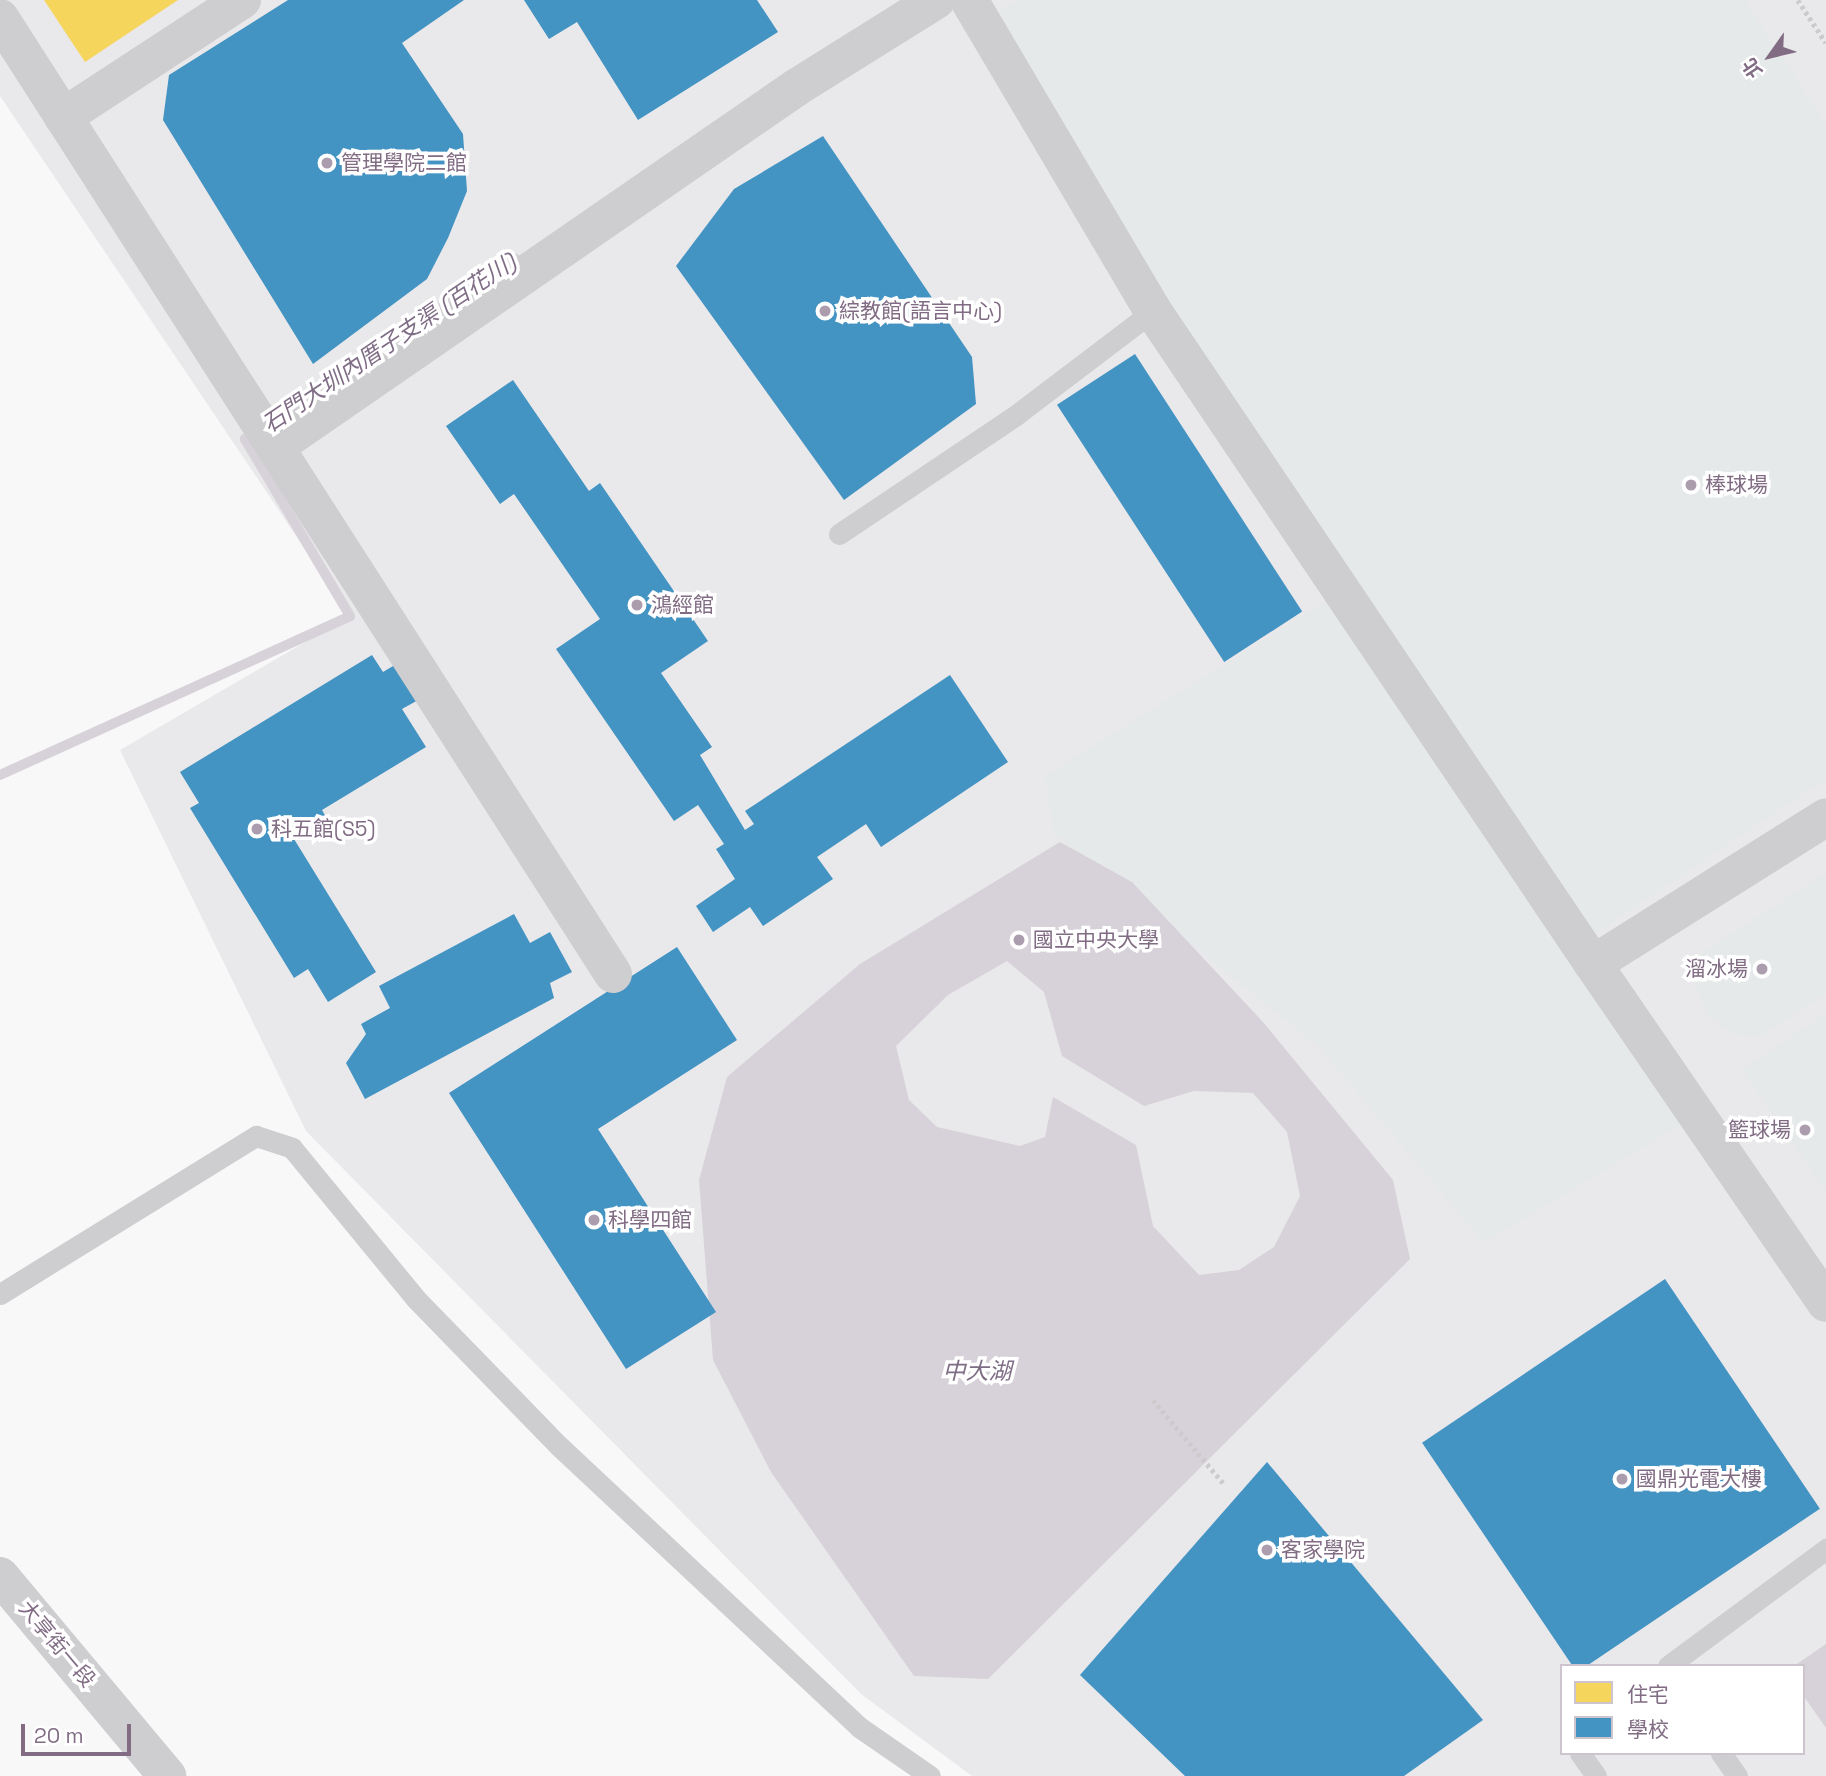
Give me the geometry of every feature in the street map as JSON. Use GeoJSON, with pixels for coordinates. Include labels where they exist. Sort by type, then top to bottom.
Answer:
{"type":"FeatureCollection","features":[{"type":"Feature","properties":{"kind":"street"},"geometry":{"type":"LineString","coordinates":[[63,117],[242,0]]}},
{"type":"Feature","properties":{"kind":"street"},"geometry":{"type":"LineString","coordinates":[[275,447],[797,87],[936,0]]}},
{"type":"Feature","properties":{"kind":"street"},"geometry":{"type":"LineString","coordinates":[[969,0],[1153,311],[1826,1303]]}},
{"type":"Feature","properties":{"kind":"street"},"geometry":{"type":"LineString","coordinates":[[0,18],[613,974]]}},
{"type":"Feature","properties":{"kind":"street"},"geometry":{"type":"LineString","coordinates":[[1594,964],[1826,817]]}},
{"type":"Feature","properties":{"kind":"street","name":"大享街一段"},"geometry":{"type":"LineString","coordinates":[[0,1576],[167,1776]]}},
{"type":"Feature","properties":{"kind":"lane"},"geometry":{"type":"LineString","coordinates":[[839,534],[1016,415],[1153,311]]}},
{"type":"Feature","properties":{"kind":"lane"},"geometry":{"type":"LineString","coordinates":[[0,1294],[256,1136],[292,1148],[416,1299],[559,1446],[859,1727],[930,1776]]}},
{"type":"Feature","properties":{"kind":"lane"},"geometry":{"type":"LineString","coordinates":[[1671,1664],[1826,1549]]}},
{"type":"Feature","properties":{"kind":"lane"},"geometry":{"type":"LineString","coordinates":[[1581,1755],[1596,1776]]}},
{"type":"Feature","properties":{"kind":"lane"},"geometry":{"type":"LineString","coordinates":[[1722,1755],[1737,1776]]}},
{"type":"Feature","properties":{"kind":"path"},"geometry":{"type":"LineString","coordinates":[[1798,0],[1826,43]]}},
{"type":"Feature","properties":{"kind":"path"},"geometry":{"type":"LineString","coordinates":[[1153,1400],[1224,1484]]}},
{"type":"Feature","properties":{"kind":"shaded area","name":"國立中央大學"},"geometry":{"type":"Polygon","coordinates":[[[0,0],[1826,0],[1826,1776],[972,1776],[861,1694],[306,1131],[120,750],[350,616],[0,96],[0,0]]]}},
{"type":"Feature","properties":{"kind":"shaded area"},"geometry":{"type":"Polygon","coordinates":[[[1017,0],[1745,0],[1826,124],[1826,779],[1585,940],[977,26],[1017,0]]]}},
{"type":"Feature","properties":{"kind":"shaded area"},"geometry":{"type":"Polygon","coordinates":[[[1342,591],[1697,1115],[1484,1243],[1320,1048],[1054,833],[1045,776],[1342,591]]]}},
{"type":"Feature","properties":{"kind":"shaded area","name":"溜冰場"},"geometry":{"type":"Polygon","coordinates":[[[1826,873],[1826,994],[1759,1037],[1731,1034],[1705,1011],[1695,985],[1700,954],[1826,873]]]}},
{"type":"Feature","properties":{"kind":"shaded area","name":"籃球場"},"geometry":{"type":"Polygon","coordinates":[[[1826,1013],[1826,1191],[1742,1070],[1826,1013]]]}},
{"type":"Feature","properties":{"kind":"water","name":"中大湖"},"geometry":{"type":"Polygon","coordinates":[[[1060,842],[1132,882],[1263,1022],[1393,1180],[1410,1259],[988,1679],[914,1676],[771,1472],[713,1360],[699,1180],[727,1077],[860,964],[1060,842]],[[1007,961],[948,995],[896,1046],[909,1100],[937,1127],[1020,1146],[1045,1137],[1053,1097],[1136,1145],[1153,1226],[1199,1275],[1239,1270],[1274,1247],[1300,1196],[1287,1132],[1253,1093],[1194,1091],[1144,1106],[1062,1056],[1044,992],[1007,961]]]}},
{"type":"Feature","properties":{"kind":"water"},"geometry":{"type":"Polygon","coordinates":[[[1826,1644],[1826,1728],[1805,1698],[1805,1664],[1797,1664],[1826,1644]]]}},
{"type":"Feature","properties":{"kind":"building: 住宅"},"geometry":{"type":"Polygon","coordinates":[[[44,0],[178,0],[85,62],[44,0]]]}},
{"type":"Feature","properties":{"kind":"building: 學校","name":"管理學院二館"},"geometry":{"type":"Polygon","coordinates":[[[288,0],[464,0],[402,43],[463,134],[467,191],[448,238],[427,279],[313,364],[163,120],[169,75],[288,0]]]}},
{"type":"Feature","properties":{"kind":"building: 學校"},"geometry":{"type":"Polygon","coordinates":[[[524,0],[757,0],[778,32],[638,120],[577,22],[549,39],[524,0]]]}},
{"type":"Feature","properties":{"kind":"building: 學校","name":"綜教館(語言中心)"},"geometry":{"type":"Polygon","coordinates":[[[823,136],[972,357],[976,404],[844,500],[676,266],[734,189],[823,136]]]}},
{"type":"Feature","properties":{"kind":"building: 學校"},"geometry":{"type":"Polygon","coordinates":[[[1135,354],[1302,611],[1224,662],[1057,405],[1135,354]]]}},
{"type":"Feature","properties":{"kind":"building: 學校"},"geometry":{"type":"Polygon","coordinates":[[[513,380],[589,491],[600,483],[708,641],[661,673],[712,747],[700,755],[745,830],[754,824],[745,811],[950,675],[1008,762],[881,847],[866,824],[817,857],[833,879],[763,926],[750,907],[713,932],[696,906],[735,879],[716,849],[724,844],[698,805],[674,821],[556,649],[600,619],[514,494],[500,504],[446,426],[513,380]]]}},
{"type":"Feature","properties":{"kind":"building: 學校","name":"科五館(S5)"},"geometry":{"type":"Polygon","coordinates":[[[372,655],[383,672],[398,663],[420,699],[402,709],[426,747],[322,810],[327,819],[294,839],[376,972],[328,1002],[308,969],[294,978],[190,808],[199,803],[180,772],[372,655]]]}},
{"type":"Feature","properties":{"kind":"building: 學校"},"geometry":{"type":"Polygon","coordinates":[[[514,914],[530,943],[550,932],[572,972],[550,983],[554,998],[365,1099],[346,1063],[366,1034],[361,1024],[390,1008],[379,986],[514,914]]]}},
{"type":"Feature","properties":{"kind":"building: 學校","name":"科學四館"},"geometry":{"type":"Polygon","coordinates":[[[677,947],[737,1040],[598,1129],[716,1312],[626,1369],[449,1093],[677,947]]]}},
{"type":"Feature","properties":{"kind":"building: 學校","name":"國鼎光電大樓"},"geometry":{"type":"Polygon","coordinates":[[[1665,1279],[1820,1509],[1590,1664],[1571,1664],[1422,1443],[1665,1279]]]}},
{"type":"Feature","properties":{"kind":"building: 學校","name":"客家學院"},"geometry":{"type":"Polygon","coordinates":[[[1267,1462],[1483,1720],[1404,1776],[1185,1776],[1080,1675],[1267,1462]]]}},
{"type":"Feature","properties":{"kind":"waterway","name":"石門大圳內厝子支渠 (百花川)"},"geometry":{"type":"LineString","coordinates":[[0,775],[350,616],[245,439],[515,258]]}},
{"type":"Feature","properties":{"kind":"place","name":"管理學院二館"},"geometry":{"type":"Point","coordinates":[327,163]}},
{"type":"Feature","properties":{"kind":"place","name":"綜教館(語言中心)"},"geometry":{"type":"Point","coordinates":[825,311]}},
{"type":"Feature","properties":{"kind":"place","name":"棒球場"},"geometry":{"type":"Point","coordinates":[1691,485]}},
{"type":"Feature","properties":{"kind":"place","name":"鴻經館"},"geometry":{"type":"Point","coordinates":[637,605]}},
{"type":"Feature","properties":{"kind":"place","name":"科五館(S5)"},"geometry":{"type":"Point","coordinates":[257,829]}},
{"type":"Feature","properties":{"kind":"place","name":"國立中央大學"},"geometry":{"type":"Point","coordinates":[1019,940]}},
{"type":"Feature","properties":{"kind":"place","name":"溜冰場"},"geometry":{"type":"Point","coordinates":[1762,969]}},
{"type":"Feature","properties":{"kind":"place","name":"籃球場"},"geometry":{"type":"Point","coordinates":[1805,1130]}},
{"type":"Feature","properties":{"kind":"place","name":"科學四館"},"geometry":{"type":"Point","coordinates":[594,1220]}},
{"type":"Feature","properties":{"kind":"place","name":"國鼎光電大樓"},"geometry":{"type":"Point","coordinates":[1622,1479]}},
{"type":"Feature","properties":{"kind":"place","name":"客家學院"},"geometry":{"type":"Point","coordinates":[1267,1550]}}]}
